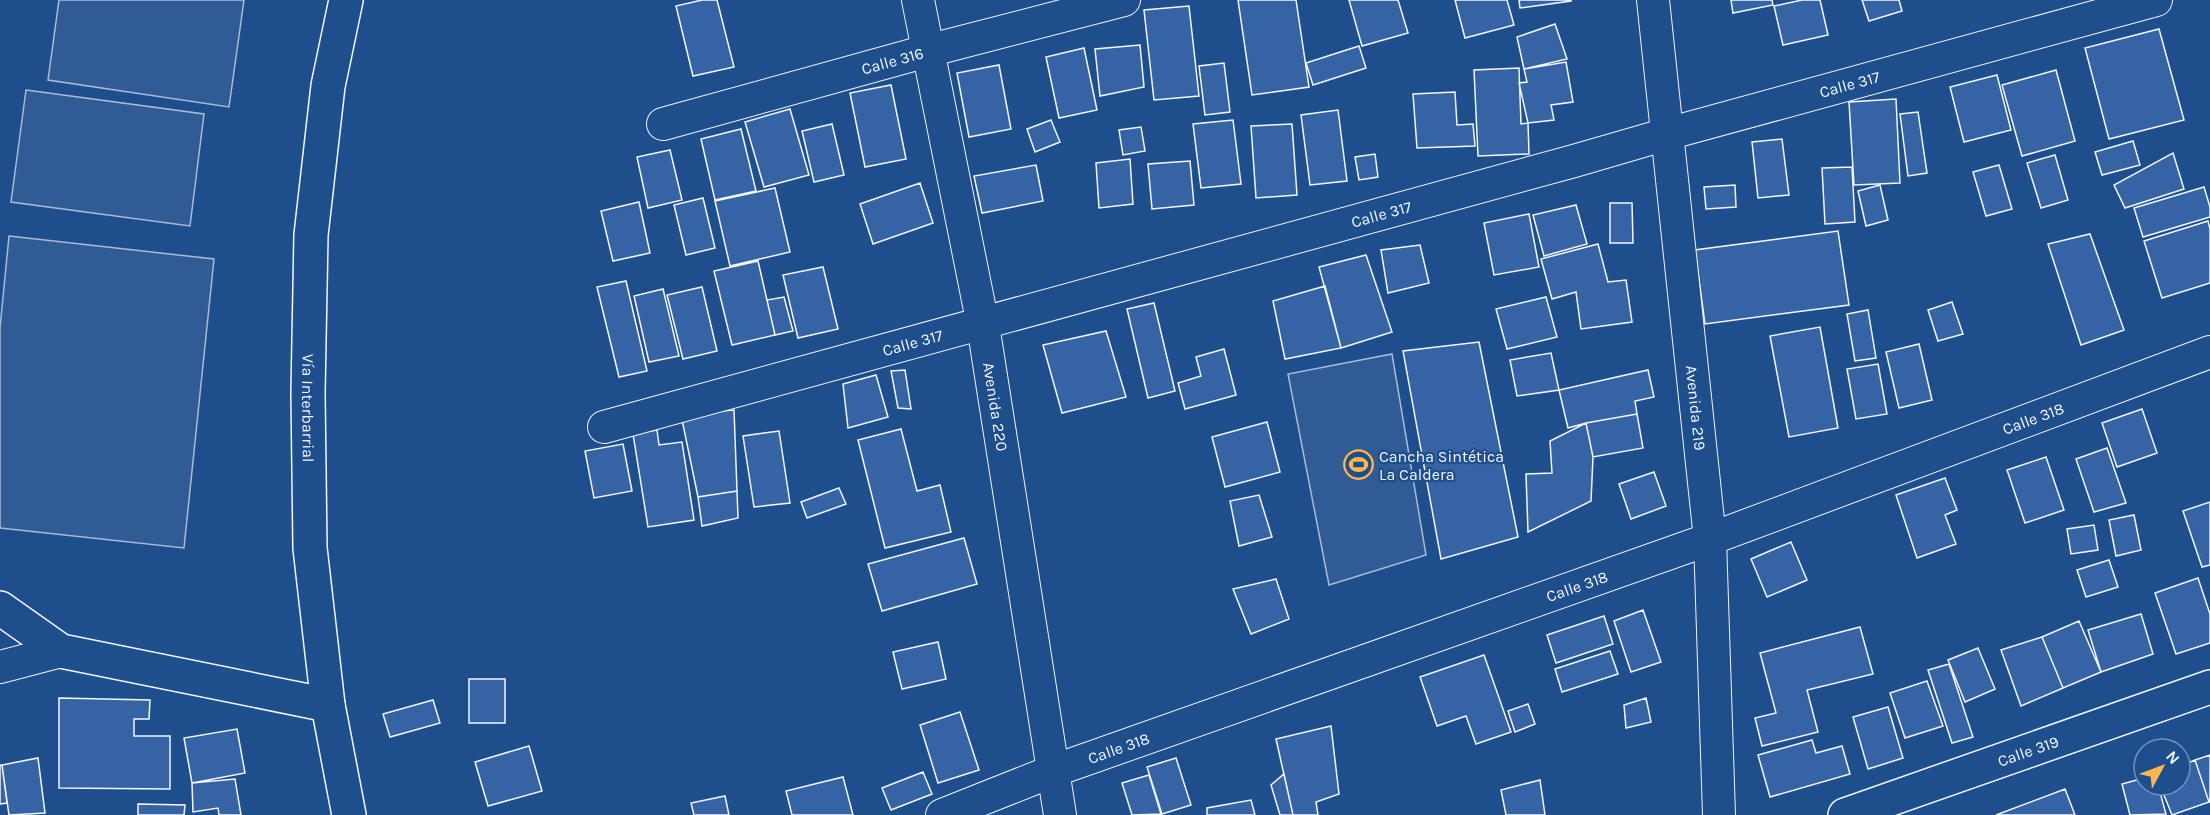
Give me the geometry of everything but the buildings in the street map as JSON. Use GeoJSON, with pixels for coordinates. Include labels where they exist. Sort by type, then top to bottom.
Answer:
{"type":"FeatureCollection","features":[{"type":"Feature","properties":{"kind":"main road","name":"Vía Interbarrial"},"geometry":{"type":"LineString","coordinates":[[346,0],[328,86],[311,247],[308,393],[310,548],[328,705],[349,815]]}},
{"type":"Feature","properties":{"kind":"main road"},"geometry":{"type":"LineString","coordinates":[[0,608],[14,628],[61,651],[328,705]]}},
{"type":"Feature","properties":{"kind":"main road","name":"Calle 319"},"geometry":{"type":"LineString","coordinates":[[1845,815],[2210,687]]}},
{"type":"Feature","properties":{"kind":"street","name":"Avenida 220"},"geometry":{"type":"LineString","coordinates":[[918,0],[983,325],[1060,815]]}},
{"type":"Feature","properties":{"kind":"street","name":"Calle 316"},"geometry":{"type":"LineString","coordinates":[[663,124],[927,51],[1124,0]]}},
{"type":"Feature","properties":{"kind":"street","name":"Avenida 219"},"geometry":{"type":"LineString","coordinates":[[1653,0],[1710,539],[1719,815]]}},
{"type":"Feature","properties":{"kind":"street","name":"Calle 317"},"geometry":{"type":"LineString","coordinates":[[604,427],[983,325],[2156,0]]}},
{"type":"Feature","properties":{"kind":"street","name":"Calle 318"},"geometry":{"type":"LineString","coordinates":[[942,815],[1053,771],[1710,539],[2210,352]]}},
{"type":"Feature","properties":{"kind":"street"},"geometry":{"type":"LineString","coordinates":[[0,667],[61,651]]}},
{"type":"Feature","properties":{"kind":"shaded area"},"geometry":{"type":"Polygon","coordinates":[[[59,0],[244,0],[229,107],[48,80],[59,0]]]}},
{"type":"Feature","properties":{"kind":"shaded area"},"geometry":{"type":"Polygon","coordinates":[[[26,90],[204,114],[190,226],[11,202],[26,90]]]}},
{"type":"Feature","properties":{"kind":"shaded area"},"geometry":{"type":"Polygon","coordinates":[[[9,236],[214,259],[184,548],[0,528],[0,328],[9,236]]]}},
{"type":"Feature","properties":{"kind":"shaded area","name":"Cancha Sintética La Caldera"},"geometry":{"type":"Polygon","coordinates":[[[1392,354],[1426,555],[1329,585],[1288,374],[1392,354]]]}},
{"type":"Feature","properties":{"kind":"place","name":"Cancha Sintética La Caldera"},"geometry":{"type":"Point","coordinates":[1358,465]}}]}
